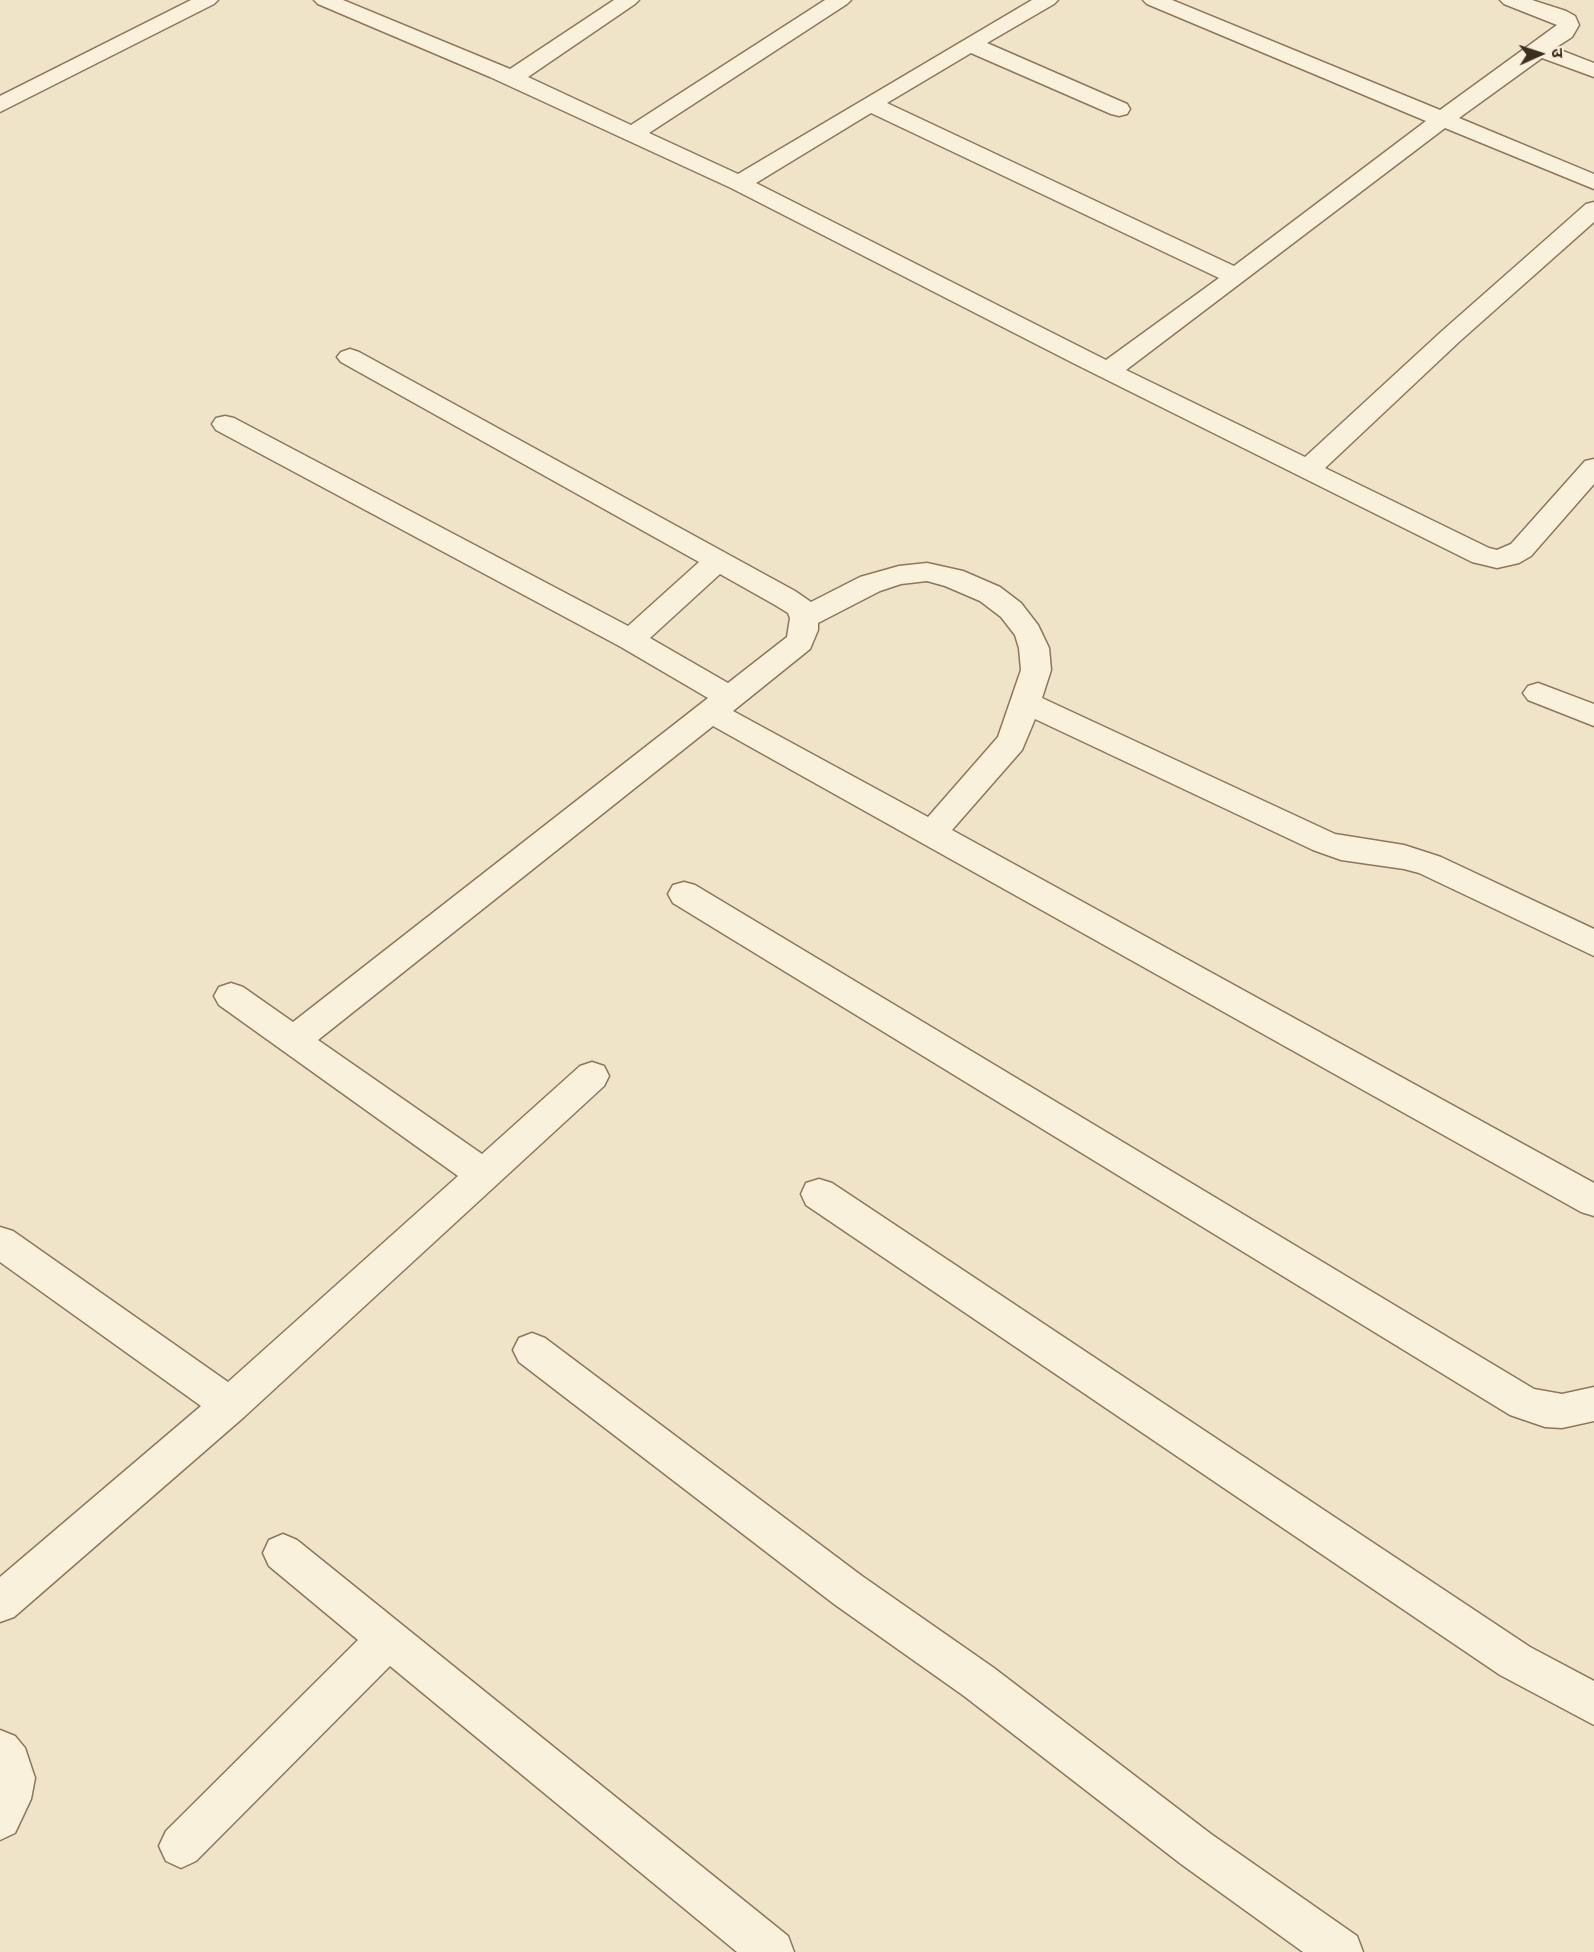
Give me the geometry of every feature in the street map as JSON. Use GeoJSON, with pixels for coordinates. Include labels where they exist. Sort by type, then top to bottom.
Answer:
{"type":"FeatureCollection","features":[{"type":"Feature","properties":{"kind":"street"},"geometry":{"type":"LineString","coordinates":[[0,105],[207,0]]}},
{"type":"Feature","properties":{"kind":"street"},"geometry":{"type":"LineString","coordinates":[[325,0],[512,78],[739,183],[1468,550],[1497,559],[1509,557],[1521,550],[1594,466]]}},
{"type":"Feature","properties":{"kind":"street"},"geometry":{"type":"LineString","coordinates":[[512,78],[628,0]]}},
{"type":"Feature","properties":{"kind":"street"},"geometry":{"type":"LineString","coordinates":[[633,133],[840,0]]}},
{"type":"Feature","properties":{"kind":"street"},"geometry":{"type":"LineString","coordinates":[[739,183],[1047,0]]}},
{"type":"Feature","properties":{"kind":"street"},"geometry":{"type":"LineString","coordinates":[[1154,0],[1594,182]]}},
{"type":"Feature","properties":{"kind":"street"},"geometry":{"type":"LineString","coordinates":[[1108,370],[1155,339],[1235,276],[1576,21],[1511,0]]}},
{"type":"Feature","properties":{"kind":"street"},"geometry":{"type":"LineString","coordinates":[[970,44],[1119,109]]}},
{"type":"Feature","properties":{"kind":"street"},"geometry":{"type":"LineString","coordinates":[[1539,50],[1594,70]]}},
{"type":"Feature","properties":{"kind":"street"},"geometry":{"type":"LineString","coordinates":[[870,104],[1235,276]]}},
{"type":"Feature","properties":{"kind":"street"},"geometry":{"type":"LineString","coordinates":[[1308,469],[1451,336],[1594,208]]}},
{"type":"Feature","properties":{"kind":"street"},"geometry":{"type":"LineString","coordinates":[[294,1041],[800,642],[804,618],[800,608],[785,598],[350,357]]}},
{"type":"Feature","properties":{"kind":"street"},"geometry":{"type":"LineString","coordinates":[[225,424],[631,640],[720,704],[932,833],[1594,1201]]}},
{"type":"Feature","properties":{"kind":"street"},"geometry":{"type":"LineString","coordinates":[[631,640],[717,561]]}},
{"type":"Feature","properties":{"kind":"street"},"geometry":{"type":"LineString","coordinates":[[804,618],[870,584],[899,575],[927,572],[953,578],[997,600],[1011,610],[1028,632],[1034,648],[1036,670],[1011,742],[932,833]]}},
{"type":"Feature","properties":{"kind":"street"},"geometry":{"type":"LineString","coordinates":[[1538,693],[1594,716]]}},
{"type":"Feature","properties":{"kind":"street"},"geometry":{"type":"LineString","coordinates":[[1026,703],[1324,842],[1341,848],[1404,857],[1430,865],[1594,943]]}},
{"type":"Feature","properties":{"kind":"street"},"geometry":{"type":"LineString","coordinates":[[684,894],[1524,1403],[1545,1410],[1562,1411],[1594,1404]]}},
{"type":"Feature","properties":{"kind":"street"},"geometry":{"type":"LineString","coordinates":[[231,996],[483,1174]]}},
{"type":"Feature","properties":{"kind":"street"},"geometry":{"type":"LineString","coordinates":[[0,1603],[230,1405],[592,1076]]}},
{"type":"Feature","properties":{"kind":"street"},"geometry":{"type":"LineString","coordinates":[[819,1194],[1515,1661],[1594,1704]]}},
{"type":"Feature","properties":{"kind":"street"},"geometry":{"type":"LineString","coordinates":[[0,1242],[230,1405]]}},
{"type":"Feature","properties":{"kind":"street"},"geometry":{"type":"LineString","coordinates":[[532,1350],[848,1590],[979,1682],[1204,1855],[1341,1952]]}},
{"type":"Feature","properties":{"kind":"street"},"geometry":{"type":"LineString","coordinates":[[283,1553],[772,1952]]}},
{"type":"Feature","properties":{"kind":"street"},"geometry":{"type":"LineString","coordinates":[[181,1846],[387,1639]]}},
{"type":"Feature","properties":{"kind":"street"},"geometry":{"type":"LineString","coordinates":[[0,1751],[10,1763],[14,1778],[10,1799],[0,1818]]}}]}
